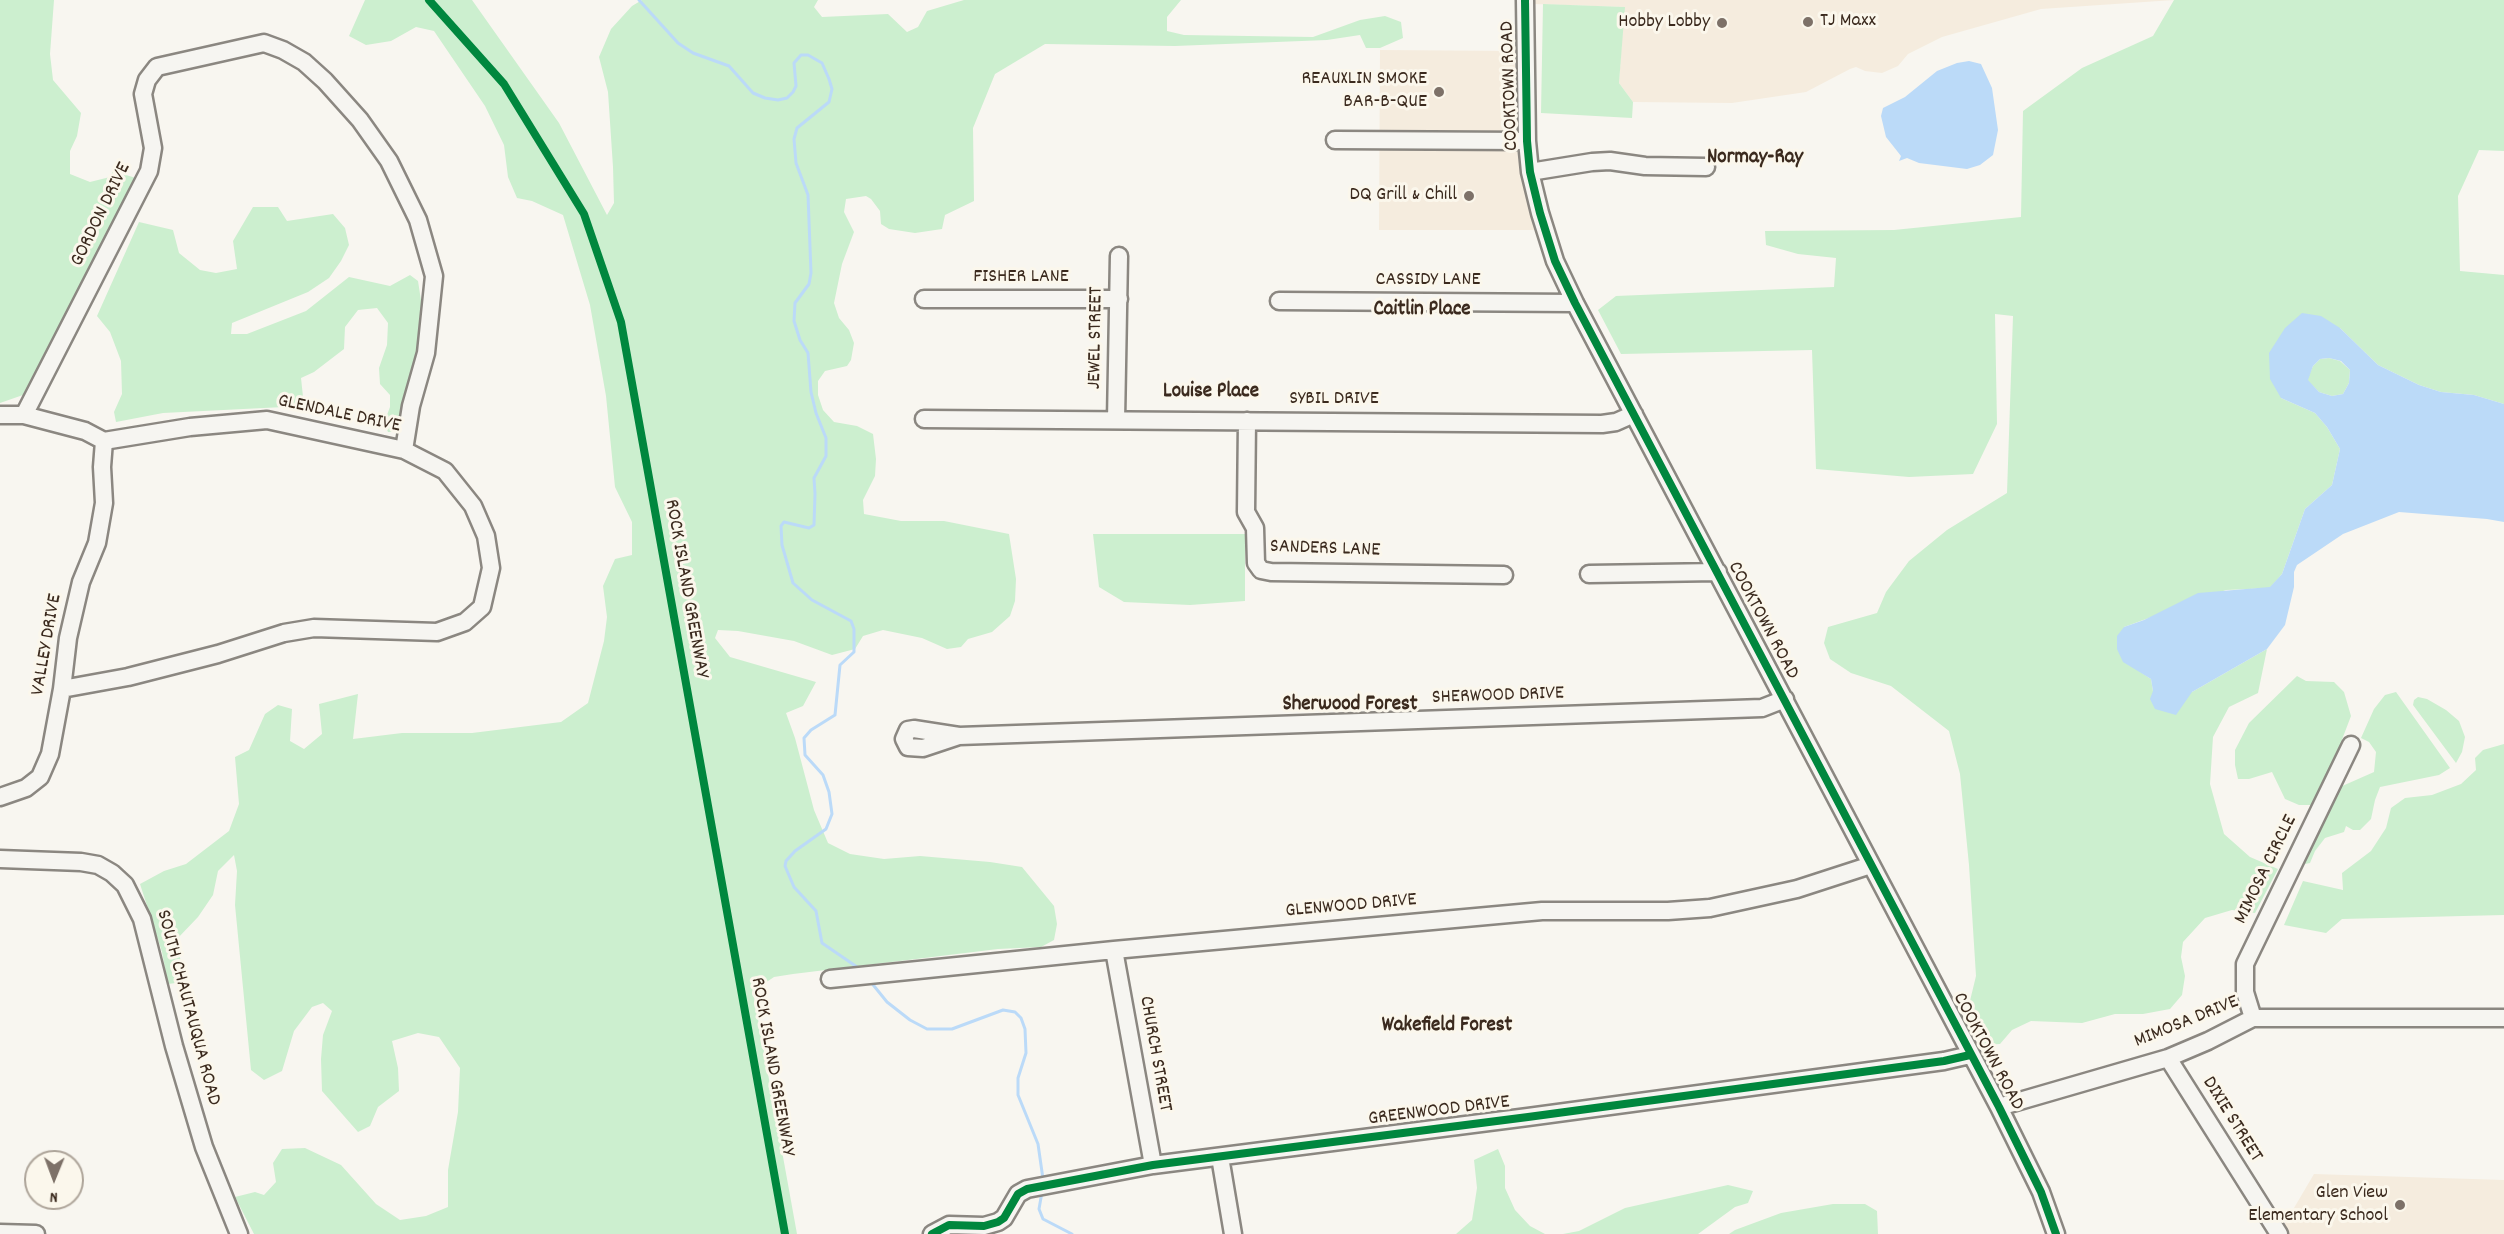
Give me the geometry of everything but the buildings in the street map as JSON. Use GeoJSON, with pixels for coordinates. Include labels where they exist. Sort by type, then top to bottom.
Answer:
{"type":"FeatureCollection","features":[{"type":"Feature","properties":{"kind":"street","name":"COOKTOWN ROAD"},"geometry":{"type":"LineString","coordinates":[[1525,0],[1527,141],[1530,172],[1545,233],[1575,303],[1999,1107],[2041,1192],[2056,1234]]}},
{"type":"Feature","properties":{"kind":"street","name":"GORDON DRIVE"},"geometry":{"type":"LineString","coordinates":[[24,415],[149,171],[153,148],[143,94],[147,80],[157,67],[264,44],[283,50],[304,62],[325,81],[360,120],[389,161],[418,220],[434,276],[426,353],[411,406],[404,450]]}},
{"type":"Feature","properties":{"kind":"street"},"geometry":{"type":"LineString","coordinates":[[1335,140],[1527,141]]}},
{"type":"Feature","properties":{"kind":"street"},"geometry":{"type":"LineString","coordinates":[[1530,172],[1610,161],[1645,166],[1706,167]]}},
{"type":"Feature","properties":{"kind":"street","name":"JEWEL STREET"},"geometry":{"type":"LineString","coordinates":[[1116,420],[1119,256]]}},
{"type":"Feature","properties":{"kind":"street","name":"FISHER LANE"},"geometry":{"type":"LineString","coordinates":[[924,299],[1119,299]]}},
{"type":"Feature","properties":{"kind":"street","name":"CASSIDY LANE"},"geometry":{"type":"LineString","coordinates":[[1279,301],[1575,303]]}},
{"type":"Feature","properties":{"kind":"street","name":"SYBIL DRIVE"},"geometry":{"type":"LineString","coordinates":[[924,419],[1602,424],[1616,422],[1634,414]]}},
{"type":"Feature","properties":{"kind":"street"},"geometry":{"type":"LineString","coordinates":[[0,415],[24,415],[38,421],[85,431],[104,441]]}},
{"type":"Feature","properties":{"kind":"street","name":"GLENDALE DRIVE"},"geometry":{"type":"LineString","coordinates":[[62,688],[139,674],[218,654],[284,633],[314,628],[437,632],[465,622],[482,607],[491,568],[486,536],[473,506],[445,471],[404,450],[267,420],[190,427],[104,441]]}},
{"type":"Feature","properties":{"kind":"street","name":"SANDERS LANE"},"geometry":{"type":"LineString","coordinates":[[1247,421],[1246,512],[1255,528],[1256,563],[1261,570],[1504,575]]}},
{"type":"Feature","properties":{"kind":"street","name":"VALLEY DRIVE"},"geometry":{"type":"LineString","coordinates":[[0,797],[26,788],[40,777],[50,754],[68,638],[81,582],[97,543],[104,503],[102,467],[104,441]]}},
{"type":"Feature","properties":{"kind":"street"},"geometry":{"type":"LineString","coordinates":[[1588,574],[1718,572]]}},
{"type":"Feature","properties":{"kind":"street","name":"SHERWOOD DRIVE"},"geometry":{"type":"LineString","coordinates":[[959,736],[1762,708],[1785,699]]}},
{"type":"Feature","properties":{"kind":"street","name":"MIMOSA CIRCLE"},"geometry":{"type":"LineString","coordinates":[[2253,1018],[2245,992],[2245,964],[2351,745]]}},
{"type":"Feature","properties":{"kind":"street","name":"SOUTH CHAUTAUQUA ROAD"},"geometry":{"type":"LineString","coordinates":[[0,859],[81,862],[98,865],[112,873],[125,885],[142,920],[174,1046],[204,1147],[239,1234]]}},
{"type":"Feature","properties":{"kind":"street","name":"GLENWOOD DRIVE"},"geometry":{"type":"LineString","coordinates":[[830,980],[1114,950],[1542,911],[1668,912],[1710,908],[1797,889],[1871,865]]}},
{"type":"Feature","properties":{"kind":"street","name":"CHURCH STREET"},"geometry":{"type":"LineString","coordinates":[[1114,950],[1153,1165]]}},
{"type":"Feature","properties":{"kind":"street","name":"MIMOSA DRIVE"},"geometry":{"type":"LineString","coordinates":[[1999,1107],[2168,1058],[2253,1018],[2504,1018]]}},
{"type":"Feature","properties":{"kind":"street","name":"GREENWOOD DRIVE"},"geometry":{"type":"LineString","coordinates":[[932,1234],[949,1224],[984,1226],[998,1222],[1004,1218],[1018,1194],[1027,1189],[1153,1165],[1944,1061],[1970,1055]]}},
{"type":"Feature","properties":{"kind":"street","name":"DIXIE STREET"},"geometry":{"type":"LineString","coordinates":[[2168,1058],[2279,1234]]}},
{"type":"Feature","properties":{"kind":"street"},"geometry":{"type":"LineString","coordinates":[[1220,1157],[1233,1234]]}},
{"type":"Feature","properties":{"kind":"street"},"geometry":{"type":"LineString","coordinates":[[0,1233],[36,1234]]}},
{"type":"Feature","properties":{"kind":"shaded area"},"geometry":{"type":"Polygon","coordinates":[[[1534,0],[2174,0],[2041,9],[1942,37],[1908,54],[1898,66],[1882,73],[1865,71],[1856,67],[1806,92],[1732,103],[1633,102],[1619,83],[1624,7],[1534,4],[1534,0]]]}},
{"type":"Feature","properties":{"kind":"shaded area"},"geometry":{"type":"Polygon","coordinates":[[[1380,50],[1515,51],[1515,113],[1519,162],[1536,230],[1379,230],[1380,50]]]}},
{"type":"Feature","properties":{"kind":"shaded area","name":"Glen View Elementary School"},"geometry":{"type":"Polygon","coordinates":[[[2314,1174],[2504,1180],[2504,1234],[2284,1234],[2281,1230],[2314,1174]]]}},
{"type":"Feature","properties":{"kind":"green space"},"geometry":{"type":"Polygon","coordinates":[[[0,0],[54,0],[50,54],[53,80],[81,113],[77,136],[70,151],[70,174],[90,182],[110,177],[113,171],[139,179],[23,395],[0,403],[0,0]]]}},
{"type":"Feature","properties":{"kind":"green space"},"geometry":{"type":"Polygon","coordinates":[[[365,0],[472,0],[559,123],[607,215],[614,203],[613,167],[608,92],[599,57],[611,29],[632,6],[642,0],[818,0],[814,7],[822,17],[888,14],[907,32],[918,27],[927,11],[964,0],[1181,0],[1167,17],[1167,31],[1184,35],[1313,37],[1360,20],[1385,16],[1401,22],[1403,38],[1380,48],[1366,48],[1360,35],[1327,40],[1175,46],[1045,44],[995,74],[973,128],[974,201],[945,215],[942,229],[915,233],[889,229],[881,224],[880,211],[871,199],[866,196],[846,199],[844,212],[854,232],[842,264],[834,303],[839,318],[849,330],[854,343],[851,360],[847,366],[825,371],[818,381],[818,395],[823,410],[834,422],[857,426],[873,434],[876,459],[875,476],[863,500],[864,514],[901,521],[944,521],[1009,534],[1016,579],[1015,601],[1010,616],[992,632],[968,639],[961,647],[947,649],[922,638],[883,630],[863,636],[855,649],[832,655],[794,641],[738,631],[718,630],[715,638],[730,657],[816,682],[803,706],[786,713],[814,810],[828,843],[850,854],[884,859],[920,856],[1022,867],[1054,906],[1057,924],[1054,940],[1041,947],[998,949],[793,974],[774,977],[753,991],[797,1234],[254,1234],[235,1197],[255,1192],[264,1195],[276,1182],[273,1163],[282,1149],[305,1148],[341,1165],[376,1204],[400,1220],[426,1216],[448,1207],[448,1170],[458,1112],[460,1068],[439,1037],[418,1033],[392,1041],[398,1068],[399,1091],[378,1107],[370,1126],[358,1132],[322,1091],[323,1035],[332,1011],[323,1003],[312,1007],[294,1031],[282,1071],[264,1080],[251,1070],[235,905],[237,871],[234,855],[218,871],[213,895],[198,917],[177,939],[184,982],[168,984],[162,952],[140,884],[164,871],[186,864],[229,831],[239,804],[235,757],[249,750],[265,714],[278,705],[292,709],[290,741],[304,749],[322,734],[319,704],[358,694],[353,739],[402,733],[472,733],[561,722],[588,703],[604,641],[607,617],[603,586],[615,559],[632,555],[632,522],[615,487],[606,396],[590,305],[563,215],[532,201],[517,198],[508,177],[504,145],[485,106],[434,31],[416,27],[391,41],[366,45],[349,36],[365,0]]]}},
{"type":"Feature","properties":{"kind":"green space"},"geometry":{"type":"Polygon","coordinates":[[[2174,0],[2504,0],[2504,151],[2479,150],[2458,196],[2460,271],[2504,275],[2504,404],[2474,395],[2441,392],[2419,385],[2378,365],[2340,328],[2281,398],[2315,413],[2327,427],[2340,449],[2332,485],[2305,509],[2282,574],[2270,588],[2226,590],[2124,627],[2139,671],[2151,679],[2153,691],[2192,692],[2267,649],[2258,693],[2229,707],[2213,737],[2210,784],[2224,834],[2250,857],[2278,869],[2255,913],[2232,910],[2205,918],[2183,942],[2181,957],[2185,976],[2182,995],[2170,1009],[2143,1014],[2115,1014],[2082,1023],[2031,1021],[2012,1030],[2000,1044],[1984,1045],[1968,1009],[1976,976],[1969,865],[1960,774],[1949,731],[1891,686],[1851,673],[1830,659],[1824,643],[1828,627],[1877,613],[1886,592],[1909,561],[1947,530],[2007,493],[2013,316],[1995,314],[1997,424],[1973,474],[1909,477],[1816,469],[1812,350],[1621,354],[1598,310],[1616,296],[1834,287],[1836,258],[1798,254],[1766,245],[1765,231],[1894,230],[2021,217],[2023,111],[2082,68],[2153,36],[2174,0]]]}},
{"type":"Feature","properties":{"kind":"green space"},"geometry":{"type":"Polygon","coordinates":[[[1543,4],[1625,7],[1619,83],[1633,102],[1632,118],[1541,113],[1543,4]]]}},
{"type":"Feature","properties":{"kind":"green space"},"geometry":{"type":"Polygon","coordinates":[[[253,207],[278,207],[287,221],[333,214],[345,228],[349,245],[329,278],[308,292],[232,323],[231,334],[247,334],[306,311],[349,277],[390,286],[410,275],[418,281],[422,307],[421,335],[396,432],[388,432],[384,423],[390,407],[390,395],[380,384],[379,368],[387,345],[388,323],[377,308],[358,310],[345,327],[344,349],[314,372],[301,378],[304,406],[163,413],[116,422],[114,412],[122,394],[121,361],[110,332],[97,316],[139,222],[173,230],[179,253],[200,270],[216,273],[237,269],[233,241],[253,207]]]}},
{"type":"Feature","properties":{"kind":"green space"},"geometry":{"type":"Polygon","coordinates":[[[2329,358],[2340,361],[2350,370],[2349,383],[2343,394],[2332,396],[2319,392],[2307,380],[2313,366],[2320,359],[2329,358]]]}},
{"type":"Feature","properties":{"kind":"green space"},"geometry":{"type":"Polygon","coordinates":[[[1093,534],[1245,534],[1245,601],[1190,605],[1124,602],[1099,587],[1093,534]]]}},
{"type":"Feature","properties":{"kind":"green space"},"geometry":{"type":"Polygon","coordinates":[[[2297,676],[2306,681],[2334,682],[2344,692],[2351,716],[2317,805],[2299,805],[2285,799],[2272,772],[2249,779],[2238,779],[2235,765],[2235,750],[2249,723],[2297,676]]]}},
{"type":"Feature","properties":{"kind":"green space"},"geometry":{"type":"Polygon","coordinates":[[[2396,692],[2450,768],[2439,775],[2380,787],[2371,819],[2360,830],[2353,830],[2346,826],[2344,832],[2325,838],[2315,851],[2310,863],[2305,864],[2302,860],[2340,787],[2374,772],[2376,752],[2369,742],[2361,738],[2374,709],[2385,695],[2396,692]]]}},
{"type":"Feature","properties":{"kind":"green space"},"geometry":{"type":"Polygon","coordinates":[[[2418,697],[2427,699],[2446,710],[2459,721],[2465,737],[2462,752],[2456,763],[2413,705],[2414,700],[2418,697]]]}},
{"type":"Feature","properties":{"kind":"green space"},"geometry":{"type":"Polygon","coordinates":[[[2504,744],[2504,915],[2342,919],[2326,933],[2284,925],[2303,881],[2343,890],[2342,873],[2371,851],[2386,828],[2391,808],[2405,798],[2432,795],[2461,784],[2476,770],[2475,758],[2483,750],[2504,744]]]}},
{"type":"Feature","properties":{"kind":"green space"},"geometry":{"type":"Polygon","coordinates":[[[1498,1149],[1505,1166],[1505,1188],[1515,1210],[1530,1226],[1545,1234],[1456,1234],[1472,1220],[1477,1188],[1474,1160],[1498,1149]]]}},
{"type":"Feature","properties":{"kind":"green space"},"geometry":{"type":"Polygon","coordinates":[[[1728,1185],[1753,1191],[1748,1203],[1735,1207],[1698,1234],[1563,1234],[1579,1231],[1625,1208],[1728,1185]]]}},
{"type":"Feature","properties":{"kind":"green space"},"geometry":{"type":"Polygon","coordinates":[[[1833,1204],[1865,1204],[1877,1211],[1878,1234],[1729,1234],[1781,1213],[1833,1204]]]}},
{"type":"Feature","properties":{"kind":"water"},"geometry":{"type":"Polygon","coordinates":[[[1969,61],[1981,64],[1992,88],[1998,130],[1993,155],[1980,165],[1967,169],[1919,163],[1907,158],[1899,161],[1901,156],[1886,137],[1881,116],[1883,108],[1905,97],[1937,71],[1969,61]]]}},
{"type":"Feature","properties":{"kind":"water"},"geometry":{"type":"Polygon","coordinates":[[[2302,313],[2321,316],[2340,328],[2378,365],[2419,385],[2441,392],[2474,395],[2504,404],[2504,522],[2399,512],[2343,534],[2297,565],[2285,625],[2267,649],[2192,692],[2176,715],[2155,709],[2150,699],[2153,691],[2151,679],[2123,662],[2117,649],[2117,636],[2124,627],[2144,620],[2198,593],[2270,587],[2282,574],[2305,509],[2332,485],[2340,449],[2327,427],[2315,413],[2281,398],[2270,379],[2269,353],[2285,328],[2302,313]],[[2329,358],[2320,359],[2313,366],[2308,380],[2319,392],[2332,396],[2343,394],[2349,383],[2350,370],[2341,361],[2329,358]]]}},
{"type":"Feature","properties":{"kind":"waterway"},"geometry":{"type":"LineString","coordinates":[[639,0],[678,43],[693,53],[729,66],[753,93],[778,100],[787,98],[796,86],[794,63],[801,55],[808,55],[822,63],[832,89],[829,102],[797,128],[794,139],[796,163],[808,195],[811,273],[809,284],[795,303],[794,321],[800,340],[808,353],[811,392],[826,438],[826,456],[814,478],[814,525],[809,528],[784,522],[781,526],[782,545],[793,583],[812,600],[851,621],[854,629],[854,652],[840,665],[835,715],[811,730],[804,738],[805,755],[823,775],[829,792],[832,814],[826,829],[795,851],[786,861],[785,866],[794,887],[816,911],[822,943],[860,969]]}},
{"type":"Feature","properties":{"kind":"waterway"},"geometry":{"type":"LineString","coordinates":[[870,981],[887,1002],[910,1020],[927,1029],[952,1029],[1003,1010],[1015,1012],[1021,1018],[1025,1029],[1026,1053],[1018,1078],[1018,1095],[1038,1144],[1043,1179]]}},
{"type":"Feature","properties":{"kind":"waterway"},"geometry":{"type":"LineString","coordinates":[[1042,1192],[1039,1209],[1043,1219],[1072,1234]]}},
{"type":"Feature","properties":{"kind":"cycle path","name":"ROCK ISLAND GREENWAY"},"geometry":{"type":"LineString","coordinates":[[429,0],[504,84],[584,214],[621,322],[785,1234]]}},
{"type":"Feature","properties":{"kind":"cycle path"},"geometry":{"type":"LineString","coordinates":[[1525,0],[1527,141],[1530,172],[1555,261],[1575,303],[1999,1107],[2041,1192],[2056,1234]]}},
{"type":"Feature","properties":{"kind":"cycle path"},"geometry":{"type":"LineString","coordinates":[[932,1234],[949,1225],[984,1226],[998,1222],[1004,1218],[1018,1194],[1027,1189],[1153,1165],[1944,1061],[1970,1055]]}},
{"type":"Feature","properties":{"kind":"place","name":"TJ Maxx"},"geometry":{"type":"Point","coordinates":[1808,22]}},
{"type":"Feature","properties":{"kind":"place","name":"Hobby Lobby"},"geometry":{"type":"Point","coordinates":[1722,23]}},
{"type":"Feature","properties":{"kind":"place","name":"REAUXLIN SMOKE BAR-B-QUE"},"geometry":{"type":"Point","coordinates":[1439,92]}},
{"type":"Feature","properties":{"kind":"place","name":"DQ Grill & Chill"},"geometry":{"type":"Point","coordinates":[1469,196]}},
{"type":"Feature","properties":{"kind":"place","name":"Glen View Elementary School"},"geometry":{"type":"Point","coordinates":[2400,1205]}},
{"type":"Feature","properties":{"kind":"district","name":"Normay-Ray"},"geometry":{"type":"Point","coordinates":[1755,159]}},
{"type":"Feature","properties":{"kind":"district","name":"Caitlin Place"},"geometry":{"type":"Point","coordinates":[1422,311]}},
{"type":"Feature","properties":{"kind":"district","name":"Louise Place"},"geometry":{"type":"Point","coordinates":[1211,393]}},
{"type":"Feature","properties":{"kind":"district","name":"Sherwood Forest"},"geometry":{"type":"Point","coordinates":[1350,706]}},
{"type":"Feature","properties":{"kind":"district","name":"Wakefield Forest"},"geometry":{"type":"Point","coordinates":[1447,1027]}}]}
